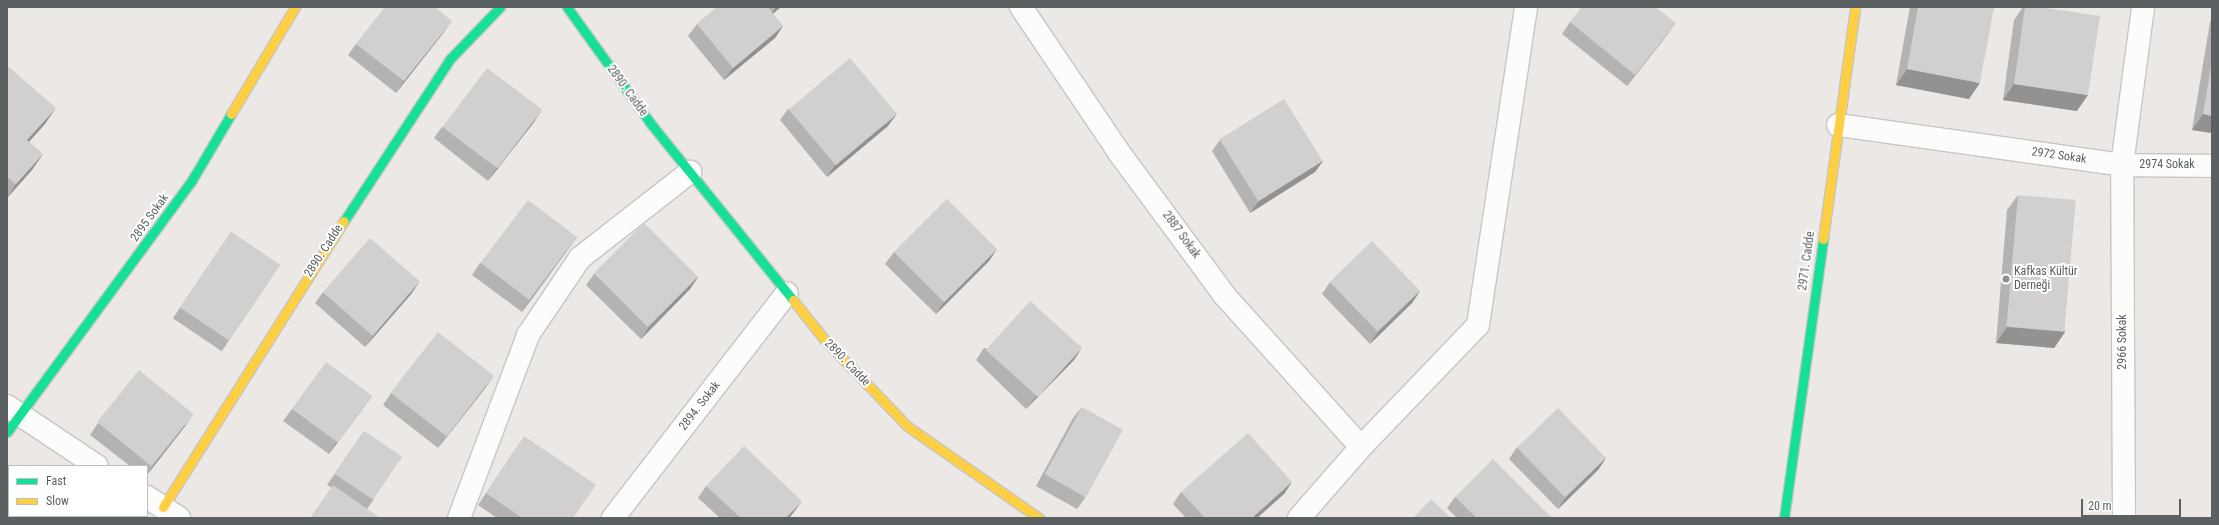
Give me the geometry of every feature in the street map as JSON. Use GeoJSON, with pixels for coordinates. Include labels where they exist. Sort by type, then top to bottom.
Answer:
{"type":"FeatureCollection","features":[{"type":"Feature","properties":{"kind":"street","name":"2895 Sokak"},"geometry":{"type":"LineString","coordinates":[[11,418],[192,180],[295,7]]}},
{"type":"Feature","properties":{"kind":"street","name":"2890. Cadde"},"geometry":{"type":"LineString","coordinates":[[163,507],[286,309],[450,59],[500,7]]}},
{"type":"Feature","properties":{"kind":"street","name":"2890. Cadde"},"geometry":{"type":"LineString","coordinates":[[567,7],[690,172],[824,338],[907,426],[1039,518]]}},
{"type":"Feature","properties":{"kind":"street","name":"2887 Sokak"},"geometry":{"type":"LineString","coordinates":[[1021,7],[1120,154],[1225,296],[1361,447]]}},
{"type":"Feature","properties":{"kind":"street"},"geometry":{"type":"LineString","coordinates":[[1299,518],[1361,447],[1478,325],[1526,7]]}},
{"type":"Feature","properties":{"kind":"street","name":"2971. Cadde"},"geometry":{"type":"LineString","coordinates":[[1784,518],[1855,7]]}},
{"type":"Feature","properties":{"kind":"street"},"geometry":{"type":"LineString","coordinates":[[2122,165],[2142,7]]}},
{"type":"Feature","properties":{"kind":"street","name":"2972 Sokak"},"geometry":{"type":"LineString","coordinates":[[1838,125],[2122,165]]}},
{"type":"Feature","properties":{"kind":"street","name":"2974 Sokak"},"geometry":{"type":"LineString","coordinates":[[2122,165],[2212,166]]}},
{"type":"Feature","properties":{"kind":"street","name":"2966 Sokak"},"geometry":{"type":"LineString","coordinates":[[2122,165],[2124,518]]}},
{"type":"Feature","properties":{"kind":"street"},"geometry":{"type":"LineString","coordinates":[[459,518],[532,329],[580,258],[690,172]]}},
{"type":"Feature","properties":{"kind":"street","name":"2894. Sokak"},"geometry":{"type":"LineString","coordinates":[[613,518],[787,293]]}},
{"type":"Feature","properties":{"kind":"street"},"geometry":{"type":"LineString","coordinates":[[11,418],[95,465]]}},
{"type":"Feature","properties":{"kind":"building"},"geometry":{"type":"Polygon","coordinates":[[[385,7],[435,7],[452,21],[404,81],[356,44],[385,7]]]}},
{"type":"Feature","properties":{"kind":"building"},"geometry":{"type":"Polygon","coordinates":[[[717,7],[768,7],[783,26],[733,68],[697,24],[717,7]]]}},
{"type":"Feature","properties":{"kind":"building"},"geometry":{"type":"Polygon","coordinates":[[[1582,7],[1655,7],[1676,23],[1635,75],[1570,22],[1582,7]]]}},
{"type":"Feature","properties":{"kind":"building"},"geometry":{"type":"Polygon","coordinates":[[[1918,7],[1994,7],[1980,83],[1907,69],[1918,7]]]}},
{"type":"Feature","properties":{"kind":"building"},"geometry":{"type":"Polygon","coordinates":[[[2025,7],[2039,7],[2100,16],[2088,95],[2014,84],[2025,7]]]}},
{"type":"Feature","properties":{"kind":"building"},"geometry":{"type":"Polygon","coordinates":[[[850,58],[897,114],[836,165],[789,109],[850,58]]]}},
{"type":"Feature","properties":{"kind":"building"},"geometry":{"type":"Polygon","coordinates":[[[2212,61],[2212,116],[2203,114],[2212,61]]]}},
{"type":"Feature","properties":{"kind":"building"},"geometry":{"type":"Polygon","coordinates":[[[9,67],[56,108],[27,140],[43,154],[16,184],[7,177],[7,69],[9,67]]]}},
{"type":"Feature","properties":{"kind":"building"},"geometry":{"type":"Polygon","coordinates":[[[487,68],[542,110],[498,169],[442,127],[487,68]]]}},
{"type":"Feature","properties":{"kind":"building"},"geometry":{"type":"Polygon","coordinates":[[[1284,99],[1323,161],[1258,201],[1220,139],[1284,99]]]}},
{"type":"Feature","properties":{"kind":"building"},"geometry":{"type":"Polygon","coordinates":[[[2018,195],[2076,200],[2064,332],[2006,326],[2018,195]]]}},
{"type":"Feature","properties":{"kind":"building"},"geometry":{"type":"Polygon","coordinates":[[[947,199],[997,249],[944,302],[894,252],[947,199]]]}},
{"type":"Feature","properties":{"kind":"building"},"geometry":{"type":"Polygon","coordinates":[[[528,200],[577,237],[529,300],[480,263],[528,200]]]}},
{"type":"Feature","properties":{"kind":"building"},"geometry":{"type":"Polygon","coordinates":[[[644,223],[698,277],[648,327],[594,273],[644,223]]]}},
{"type":"Feature","properties":{"kind":"building"},"geometry":{"type":"Polygon","coordinates":[[[231,232],[280,265],[229,340],[180,307],[231,232]]]}},
{"type":"Feature","properties":{"kind":"building"},"geometry":{"type":"Polygon","coordinates":[[[370,238],[420,281],[373,336],[323,292],[370,238]]]}},
{"type":"Feature","properties":{"kind":"building"},"geometry":{"type":"Polygon","coordinates":[[[1372,241],[1420,291],[1377,332],[1330,282],[1372,241]]]}},
{"type":"Feature","properties":{"kind":"building"},"geometry":{"type":"Polygon","coordinates":[[[1030,301],[1082,348],[1038,397],[986,350],[1030,301]]]}},
{"type":"Feature","properties":{"kind":"building"},"geometry":{"type":"Polygon","coordinates":[[[438,332],[494,376],[447,436],[391,393],[438,332]]]}},
{"type":"Feature","properties":{"kind":"building"},"geometry":{"type":"Polygon","coordinates":[[[326,362],[372,396],[338,442],[292,409],[326,362]]]}},
{"type":"Feature","properties":{"kind":"building"},"geometry":{"type":"Polygon","coordinates":[[[139,370],[193,414],[151,466],[97,422],[139,370]]]}},
{"type":"Feature","properties":{"kind":"building"},"geometry":{"type":"Polygon","coordinates":[[[1082,407],[1123,430],[1086,497],[1045,474],[1082,407]]]}},
{"type":"Feature","properties":{"kind":"building"},"geometry":{"type":"Polygon","coordinates":[[[1558,408],[1606,458],[1565,497],[1517,448],[1558,408]]]}},
{"type":"Feature","properties":{"kind":"building"},"geometry":{"type":"Polygon","coordinates":[[[364,431],[402,457],[373,500],[335,474],[364,431]]]}},
{"type":"Feature","properties":{"kind":"building"},"geometry":{"type":"Polygon","coordinates":[[[1248,433],[1292,482],[1252,518],[1205,518],[1181,492],[1248,433]]]}},
{"type":"Feature","properties":{"kind":"building"},"geometry":{"type":"Polygon","coordinates":[[[524,436],[596,485],[573,518],[522,518],[486,493],[524,436]]]}},
{"type":"Feature","properties":{"kind":"building"},"geometry":{"type":"Polygon","coordinates":[[[744,446],[802,501],[786,518],[741,518],[706,486],[744,446]]]}},
{"type":"Feature","properties":{"kind":"building"},"geometry":{"type":"Polygon","coordinates":[[[1493,459],[1551,517],[1550,518],[1477,518],[1455,497],[1493,459]]]}},
{"type":"Feature","properties":{"kind":"building"},"geometry":{"type":"Polygon","coordinates":[[[333,485],[380,518],[310,518],[333,485]]]}},
{"type":"Feature","properties":{"kind":"building"},"geometry":{"type":"Polygon","coordinates":[[[1431,499],[1451,518],[1413,518],[1431,499]]]}},
{"type":"Feature","properties":{"kind":"building"},"geometry":{"type":"Polygon","coordinates":[[[45,517],[90,517],[90,518],[45,517]]]}},
{"type":"Feature","properties":{"kind":"traffic: fast"},"geometry":{"type":"LineString","coordinates":[[344,221],[450,59],[500,7]]}},
{"type":"Feature","properties":{"kind":"traffic: fast"},"geometry":{"type":"LineString","coordinates":[[567,7],[651,124],[793,300]]}},
{"type":"Feature","properties":{"kind":"traffic: fast"},"geometry":{"type":"LineString","coordinates":[[7,432],[192,180],[231,114]]}},
{"type":"Feature","properties":{"kind":"traffic: fast"},"geometry":{"type":"LineString","coordinates":[[1784,518],[1823,239]]}},
{"type":"Feature","properties":{"kind":"traffic: slow"},"geometry":{"type":"LineString","coordinates":[[231,114],[295,7]]}},
{"type":"Feature","properties":{"kind":"traffic: slow"},"geometry":{"type":"LineString","coordinates":[[1823,239],[1855,7]]}},
{"type":"Feature","properties":{"kind":"traffic: slow"},"geometry":{"type":"LineString","coordinates":[[163,507],[344,221]]}},
{"type":"Feature","properties":{"kind":"traffic: slow"},"geometry":{"type":"LineString","coordinates":[[793,300],[824,339],[907,426],[1039,518]]}},
{"type":"Feature","properties":{"kind":"place","name":"Kafkas Kültür Derneği"},"geometry":{"type":"Point","coordinates":[2006,279]}}]}
